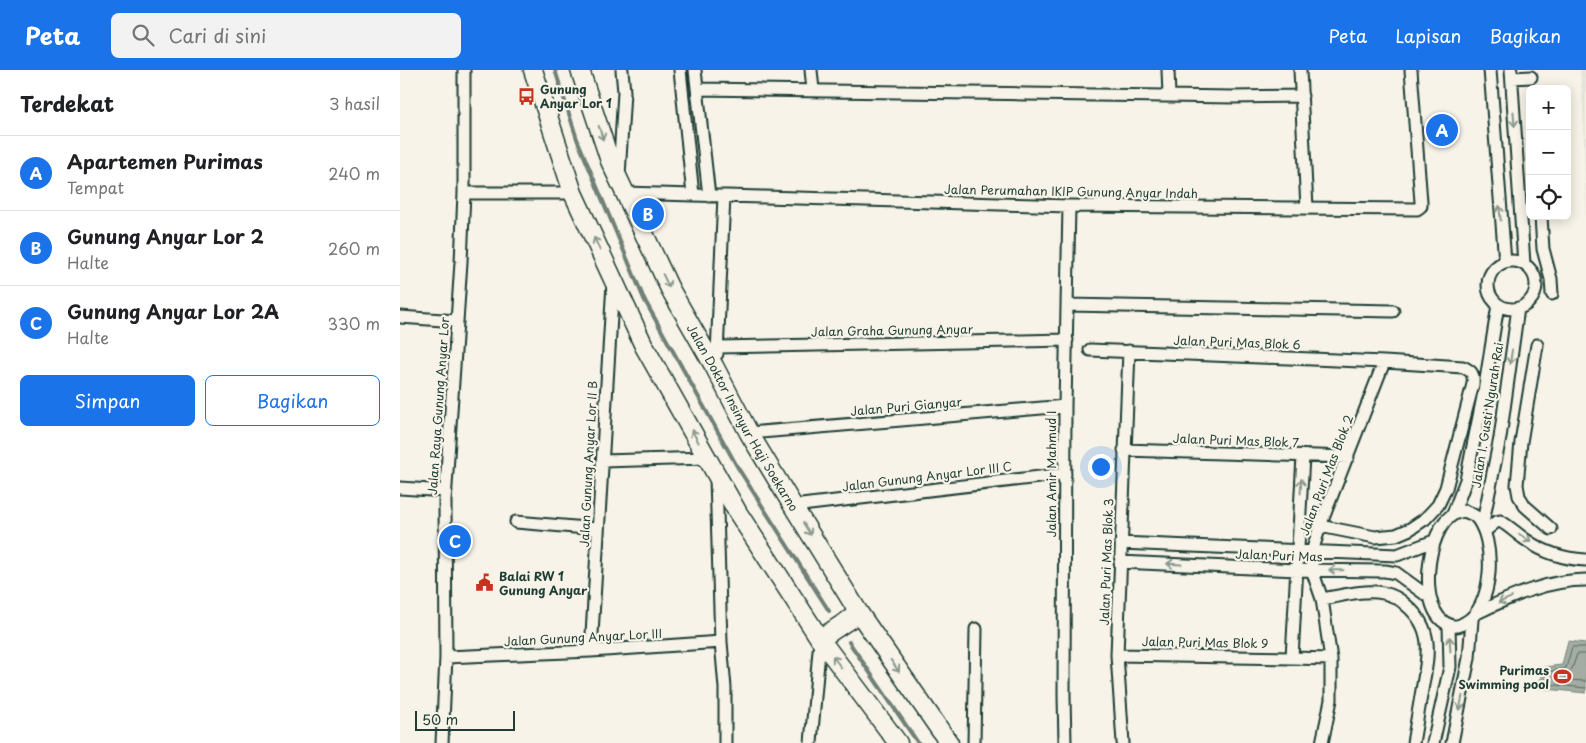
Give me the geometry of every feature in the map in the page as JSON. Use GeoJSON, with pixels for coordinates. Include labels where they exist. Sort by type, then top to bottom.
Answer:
{"type":"FeatureCollection","features":[{"type":"Feature","properties":{"kind":"main road"},"geometry":{"type":"LineString","coordinates":[[533,70],[573,193],[644,346],[738,513],[820,639],[898,743]]}},
{"type":"Feature","properties":{"kind":"main road","name":"Jalan Doktor Insinyur Haji Soekarno"},"geometry":{"type":"LineString","coordinates":[[580,70],[610,161],[670,289],[714,366],[749,433],[793,506],[859,613],[949,743]]}},
{"type":"Feature","properties":{"kind":"main road"},"geometry":{"type":"LineString","coordinates":[[820,639],[859,613]]}},
{"type":"Feature","properties":{"kind":"street","name":"Jalan Raya Gunung Anyar Lor"},"geometry":{"type":"LineString","coordinates":[[442,743],[446,657],[446,491],[458,320],[464,193],[464,70]]}},
{"type":"Feature","properties":{"kind":"street"},"geometry":{"type":"LineString","coordinates":[[622,70],[624,92],[622,188]]}},
{"type":"Feature","properties":{"kind":"street"},"geometry":{"type":"LineString","coordinates":[[680,70],[694,195]]}},
{"type":"Feature","properties":{"kind":"street"},"geometry":{"type":"LineString","coordinates":[[695,70],[709,196]]}},
{"type":"Feature","properties":{"kind":"street"},"geometry":{"type":"LineString","coordinates":[[811,70],[813,90]]}},
{"type":"Feature","properties":{"kind":"street"},"geometry":{"type":"LineString","coordinates":[[1168,70],[1169,96]]}},
{"type":"Feature","properties":{"kind":"street"},"geometry":{"type":"LineString","coordinates":[[1300,70],[1307,208]]}},
{"type":"Feature","properties":{"kind":"street","name":"Jalan Perumahan IKIP Gunung Anyar Indah"},"geometry":{"type":"LineString","coordinates":[[622,188],[709,196],[1069,206],[1417,209],[1421,206],[1411,70]]}},
{"type":"Feature","properties":{"kind":"street"},"geometry":{"type":"LineString","coordinates":[[1490,70],[1505,262]]}},
{"type":"Feature","properties":{"kind":"street"},"geometry":{"type":"LineString","coordinates":[[1524,264],[1525,171],[1511,74],[1532,79]]}},
{"type":"Feature","properties":{"kind":"street"},"geometry":{"type":"LineString","coordinates":[[697,89],[1229,97],[1302,96]]}},
{"type":"Feature","properties":{"kind":"street"},"geometry":{"type":"LineString","coordinates":[[464,193],[573,193]]}},
{"type":"Feature","properties":{"kind":"street"},"geometry":{"type":"LineString","coordinates":[[714,366],[718,347],[724,196]]}},
{"type":"Feature","properties":{"kind":"street","name":"Jalan Amir Mahmud I"},"geometry":{"type":"LineString","coordinates":[[1065,743],[1065,406],[1069,206]]}},
{"type":"Feature","properties":{"kind":"street"},"geometry":{"type":"LineString","coordinates":[[1541,220],[1543,249],[1551,279],[1552,294]]}},
{"type":"Feature","properties":{"kind":"street"},"geometry":{"type":"LineString","coordinates":[[1512,261],[1524,264],[1534,274],[1536,288],[1530,301],[1518,308],[1508,309],[1498,305],[1489,294],[1488,281],[1494,269],[1505,262],[1512,261]]}},
{"type":"Feature","properties":{"kind":"street","name":"Jalan Gunung Anyar Lor II B"},"geometry":{"type":"LineString","coordinates":[[591,651],[613,279]]}},
{"type":"Feature","properties":{"kind":"street"},"geometry":{"type":"LineString","coordinates":[[1068,305],[1393,311]]}},
{"type":"Feature","properties":{"kind":"street","name":"Jalan I. Gusti Ngurah Rai"},"geometry":{"type":"LineString","coordinates":[[1434,541],[1441,527],[1453,514],[1466,480],[1484,392],[1498,305]]}},
{"type":"Feature","properties":{"kind":"street","name":"Jalan I. Gusti Ngurah Rai"},"geometry":{"type":"LineString","coordinates":[[1475,616],[1488,585],[1488,544],[1483,529],[1500,438],[1518,308]]}},
{"type":"Feature","properties":{"kind":"street"},"geometry":{"type":"LineString","coordinates":[[400,317],[458,320]]}},
{"type":"Feature","properties":{"kind":"street","name":"Jalan Graha Gunung Anyar"},"geometry":{"type":"LineString","coordinates":[[718,347],[1067,340]]}},
{"type":"Feature","properties":{"kind":"street"},"geometry":{"type":"LineString","coordinates":[[1537,345],[1521,442],[1517,485],[1519,496],[1526,506],[1551,529]]}},
{"type":"Feature","properties":{"kind":"street","name":"Jalan Puri Mas Blok 6"},"geometry":{"type":"LineString","coordinates":[[1090,350],[1384,362],[1463,367],[1471,371],[1474,376],[1473,384],[1446,488],[1438,505],[1425,519],[1410,529],[1396,535],[1375,537],[1320,526]]}},
{"type":"Feature","properties":{"kind":"street","name":"Jalan Puri Mas Blok 3"},"geometry":{"type":"LineString","coordinates":[[1123,743],[1117,654],[1129,351]]}},
{"type":"Feature","properties":{"kind":"street","name":"Jalan Puri Mas Blok 2"},"geometry":{"type":"LineString","coordinates":[[1322,743],[1331,700],[1331,658],[1322,599],[1312,570],[1312,552],[1320,526],[1384,362]]}},
{"type":"Feature","properties":{"kind":"street","name":"Jalan Puri Gianyar"},"geometry":{"type":"LineString","coordinates":[[749,433],[1065,406]]}},
{"type":"Feature","properties":{"kind":"street"},"geometry":{"type":"LineString","coordinates":[[1500,438],[1521,442]]}},
{"type":"Feature","properties":{"kind":"street","name":"Jalan Puri Mas Blok 7"},"geometry":{"type":"LineString","coordinates":[[1124,450],[1348,457]]}},
{"type":"Feature","properties":{"kind":"street"},"geometry":{"type":"LineString","coordinates":[[1292,658],[1303,456]]}},
{"type":"Feature","properties":{"kind":"street"},"geometry":{"type":"LineString","coordinates":[[602,461],[707,458]]}},
{"type":"Feature","properties":{"kind":"street"},"geometry":{"type":"LineString","coordinates":[[716,474],[721,642],[725,688],[725,743]]}},
{"type":"Feature","properties":{"kind":"street","name":"Jalan Gunung Anyar Lor III C"},"geometry":{"type":"LineString","coordinates":[[793,506],[1065,474]]}},
{"type":"Feature","properties":{"kind":"street"},"geometry":{"type":"LineString","coordinates":[[400,488],[446,491]]}},
{"type":"Feature","properties":{"kind":"street"},"geometry":{"type":"LineString","coordinates":[[1453,514],[1465,511],[1470,513],[1474,515],[1483,529],[1500,521],[1528,542],[1547,551],[1560,556],[1586,560]]}},
{"type":"Feature","properties":{"kind":"street"},"geometry":{"type":"LineString","coordinates":[[716,515],[738,513]]}},
{"type":"Feature","properties":{"kind":"street"},"geometry":{"type":"LineString","coordinates":[[516,522],[598,529]]}},
{"type":"Feature","properties":{"kind":"street"},"geometry":{"type":"LineString","coordinates":[[1434,541],[1429,566],[1429,597],[1436,614],[1449,625],[1459,626],[1502,601],[1537,588],[1575,580],[1586,580]]}},
{"type":"Feature","properties":{"kind":"street","name":"Jalan Puri Mas"},"geometry":{"type":"LineString","coordinates":[[1121,543],[1397,556],[1434,541]]}},
{"type":"Feature","properties":{"kind":"street"},"geometry":{"type":"LineString","coordinates":[[1362,554],[1362,571]]}},
{"type":"Feature","properties":{"kind":"street"},"geometry":{"type":"LineString","coordinates":[[1397,556],[1396,572],[1429,597]]}},
{"type":"Feature","properties":{"kind":"street","name":"Jalan Puri Mas"},"geometry":{"type":"LineString","coordinates":[[1120,562],[1297,570],[1396,572]]}},
{"type":"Feature","properties":{"kind":"street"},"geometry":{"type":"LineString","coordinates":[[1322,599],[1366,592],[1381,592],[1397,597],[1416,613],[1423,625],[1427,638],[1428,660],[1413,743]]}},
{"type":"Feature","properties":{"kind":"street"},"geometry":{"type":"LineString","coordinates":[[1452,743],[1469,658],[1475,616]]}},
{"type":"Feature","properties":{"kind":"street"},"geometry":{"type":"LineString","coordinates":[[1433,743],[1450,667],[1449,625]]}},
{"type":"Feature","properties":{"kind":"street"},"geometry":{"type":"LineString","coordinates":[[974,743],[976,629]]}},
{"type":"Feature","properties":{"kind":"street"},"geometry":{"type":"LineString","coordinates":[[811,743],[820,639]]}},
{"type":"Feature","properties":{"kind":"street","name":"Jalan Gunung Anyar Lor III"},"geometry":{"type":"LineString","coordinates":[[446,657],[591,651],[721,642]]}},
{"type":"Feature","properties":{"kind":"street","name":"Jalan Puri Mas Blok 9"},"geometry":{"type":"LineString","coordinates":[[1117,654],[1331,658]]}},
{"type":"Feature","properties":{"kind":"shaded area"},"geometry":{"type":"Polygon","coordinates":[[[1580,70],[1586,70],[1586,225],[1583,110],[1580,70]]]}},
{"type":"Feature","properties":{"kind":"water","name":"Purimas Swimming pool"},"geometry":{"type":"Polygon","coordinates":[[[1568,641],[1586,643],[1586,693],[1537,688],[1544,667],[1562,665],[1568,641]]]}},
{"type":"Feature","properties":{"kind":"waterway"},"geometry":{"type":"LineString","coordinates":[[555,70],[577,139],[644,299],[738,468],[829,611]]}},
{"type":"Feature","properties":{"kind":"waterway"},"geometry":{"type":"LineString","coordinates":[[849,642],[918,743]]}},
{"type":"Feature","properties":{"kind":"place","name":"Gunung Anyar Lor 1"},"geometry":{"type":"Point","coordinates":[526,96]}},
{"type":"Feature","properties":{"kind":"place","name":"Apartemen Purimas"},"geometry":{"type":"Point","coordinates":[1442,130]}},
{"type":"Feature","properties":{"kind":"place","name":"Gunung Anyar Lor 2"},"geometry":{"type":"Point","coordinates":[648,214]}},
{"type":"Feature","properties":{"kind":"place","name":"Gunung Anyar Lor 2A"},"geometry":{"type":"Point","coordinates":[455,541]}},
{"type":"Feature","properties":{"kind":"place","name":"Balai RW 1 Gunung Anyar"},"geometry":{"type":"Point","coordinates":[485,583]}},
{"type":"Feature","properties":{"kind":"place","name":"Purimas Swimming pool"},"geometry":{"type":"Point","coordinates":[1563,677]}}]}
